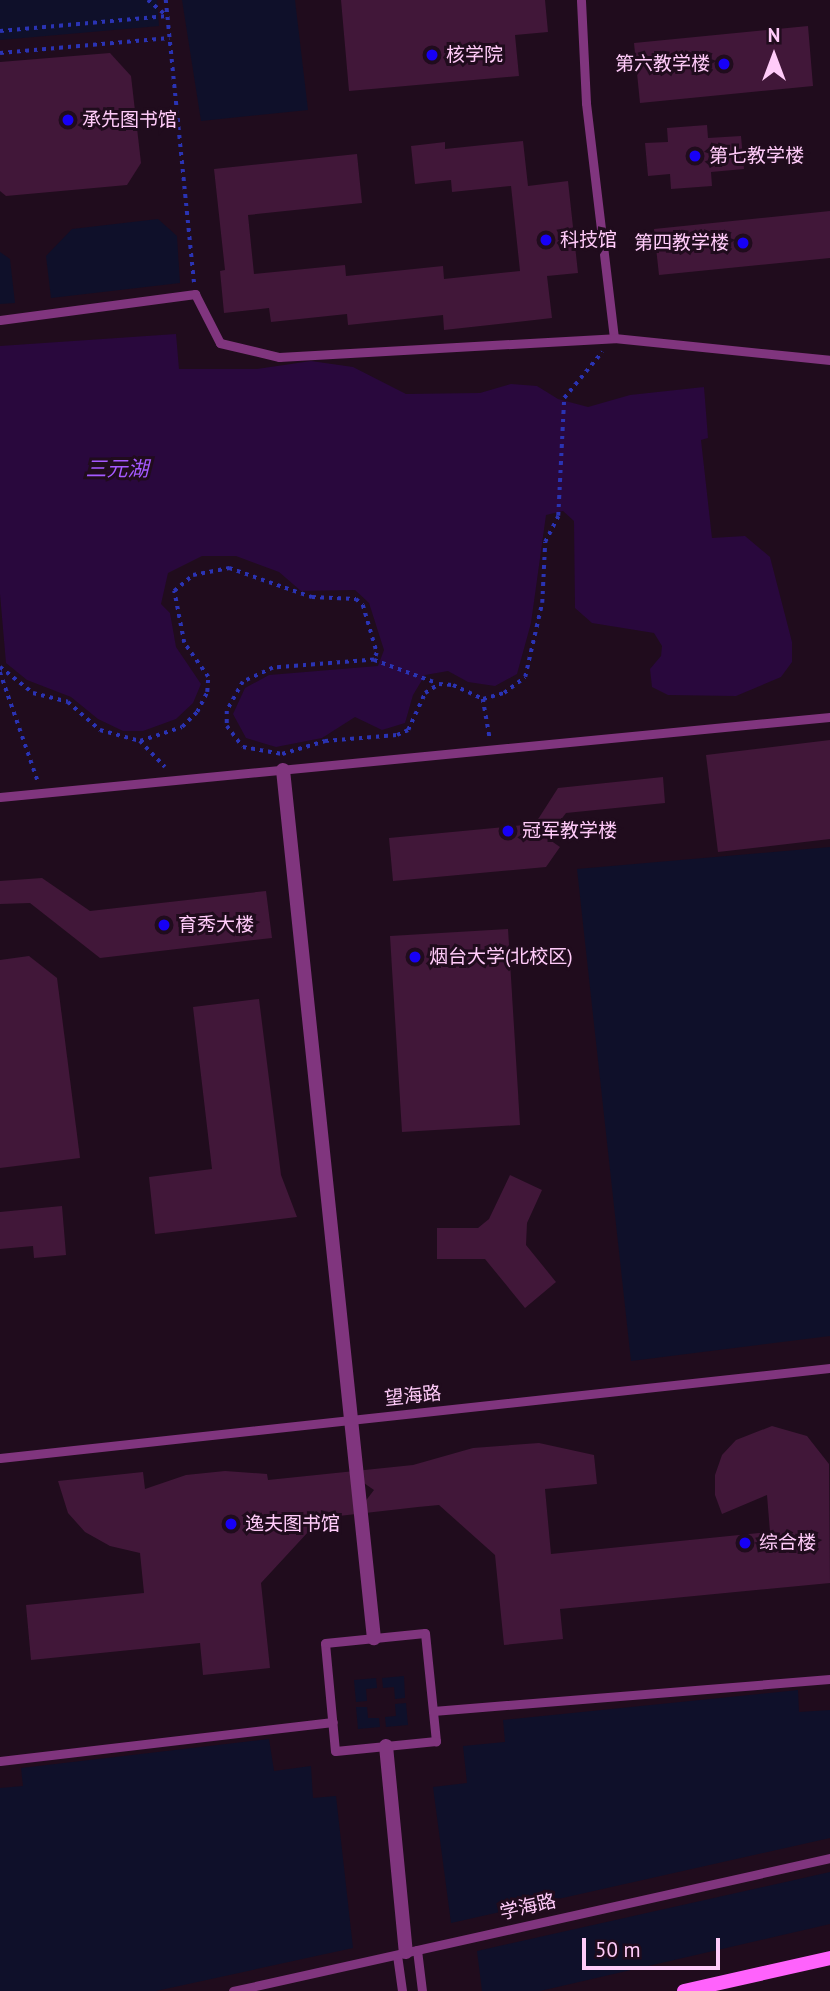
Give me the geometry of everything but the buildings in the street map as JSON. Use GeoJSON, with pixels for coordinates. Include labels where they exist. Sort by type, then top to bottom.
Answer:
{"type":"FeatureCollection","features":[{"type":"Feature","properties":{"kind":"main road"},"geometry":{"type":"LineString","coordinates":[[684,1991],[830,1958]]}},
{"type":"Feature","properties":{"kind":"street"},"geometry":{"type":"LineString","coordinates":[[282,770],[374,1638]]}},
{"type":"Feature","properties":{"kind":"street"},"geometry":{"type":"LineString","coordinates":[[386,1746],[406,1952]]}},
{"type":"Feature","properties":{"kind":"lane"},"geometry":{"type":"LineString","coordinates":[[581,0],[586,103],[614,338]]}},
{"type":"Feature","properties":{"kind":"lane"},"geometry":{"type":"LineString","coordinates":[[0,320],[195,294],[220,342],[279,357],[614,338],[830,359]]}},
{"type":"Feature","properties":{"kind":"lane"},"geometry":{"type":"LineString","coordinates":[[0,797],[830,717]]}},
{"type":"Feature","properties":{"kind":"lane","name":"望海路"},"geometry":{"type":"LineString","coordinates":[[0,1458],[830,1368]]}},
{"type":"Feature","properties":{"kind":"lane"},"geometry":{"type":"LineString","coordinates":[[425,1633],[436,1741],[335,1751],[325,1643],[374,1638],[425,1633]]}},
{"type":"Feature","properties":{"kind":"lane"},"geometry":{"type":"LineString","coordinates":[[433,1711],[830,1679]]}},
{"type":"Feature","properties":{"kind":"lane"},"geometry":{"type":"LineString","coordinates":[[0,1761],[332,1722]]}},
{"type":"Feature","properties":{"kind":"lane","name":"学海路"},"geometry":{"type":"LineString","coordinates":[[233,1991],[830,1858]]}},
{"type":"Feature","properties":{"kind":"lane"},"geometry":{"type":"LineString","coordinates":[[402,1991],[406,1952]]}},
{"type":"Feature","properties":{"kind":"lane"},"geometry":{"type":"LineString","coordinates":[[406,1952],[422,1991]]}},
{"type":"Feature","properties":{"kind":"path"},"geometry":{"type":"LineString","coordinates":[[148,0],[167,16]]}},
{"type":"Feature","properties":{"kind":"path"},"geometry":{"type":"LineString","coordinates":[[166,0],[195,294]]}},
{"type":"Feature","properties":{"kind":"path"},"geometry":{"type":"LineString","coordinates":[[0,31],[167,16]]}},
{"type":"Feature","properties":{"kind":"path"},"geometry":{"type":"LineString","coordinates":[[0,53],[169,38]]}},
{"type":"Feature","properties":{"kind":"path"},"geometry":{"type":"LineString","coordinates":[[439,684],[425,693],[408,730],[397,735],[325,741],[269,753],[243,747],[227,726],[234,696],[255,674],[292,664],[374,660],[439,684],[453,685],[483,699],[504,693],[525,677],[542,603],[545,542],[558,516],[564,398],[614,338]]}},
{"type":"Feature","properties":{"kind":"path"},"geometry":{"type":"LineString","coordinates":[[139,741],[183,727],[208,692],[208,677],[184,643],[174,591],[193,575],[229,568],[312,597],[356,599],[363,605],[377,653],[374,660]]}},
{"type":"Feature","properties":{"kind":"path"},"geometry":{"type":"LineString","coordinates":[[0,670],[33,693],[68,702],[100,730],[139,741],[178,780]]}},
{"type":"Feature","properties":{"kind":"path"},"geometry":{"type":"LineString","coordinates":[[0,670],[41,793]]}},
{"type":"Feature","properties":{"kind":"path"},"geometry":{"type":"LineString","coordinates":[[483,699],[492,750]]}},
{"type":"Feature","properties":{"kind":"shaded area"},"geometry":{"type":"Polygon","coordinates":[[[0,0],[157,0],[159,26],[0,40],[0,0]]]}},
{"type":"Feature","properties":{"kind":"shaded area"},"geometry":{"type":"Polygon","coordinates":[[[182,0],[295,0],[308,110],[201,121],[182,0]]]}},
{"type":"Feature","properties":{"kind":"shaded area"},"geometry":{"type":"Polygon","coordinates":[[[158,219],[177,236],[180,283],[51,298],[46,256],[72,229],[158,219]]]}},
{"type":"Feature","properties":{"kind":"shaded area"},"geometry":{"type":"Polygon","coordinates":[[[0,252],[10,259],[15,303],[0,304],[0,252]]]}},
{"type":"Feature","properties":{"kind":"shaded area"},"geometry":{"type":"Polygon","coordinates":[[[830,847],[830,1336],[631,1361],[577,869],[830,847]]]}},
{"type":"Feature","properties":{"kind":"shaded area"},"geometry":{"type":"Polygon","coordinates":[[[404,1676],[405,1698],[395,1699],[394,1687],[383,1688],[382,1678],[404,1676]]]}},
{"type":"Feature","properties":{"kind":"shaded area"},"geometry":{"type":"Polygon","coordinates":[[[376,1678],[377,1688],[366,1689],[367,1701],[356,1702],[354,1680],[376,1678]]]}},
{"type":"Feature","properties":{"kind":"shaded area"},"geometry":{"type":"Polygon","coordinates":[[[798,1690],[799,1712],[830,1710],[830,1838],[451,1923],[433,1787],[467,1783],[463,1746],[505,1742],[503,1720],[798,1690]]]}},
{"type":"Feature","properties":{"kind":"shaded area"},"geometry":{"type":"Polygon","coordinates":[[[406,1703],[408,1725],[386,1727],[385,1717],[396,1716],[395,1704],[406,1703]]]}},
{"type":"Feature","properties":{"kind":"shaded area"},"geometry":{"type":"Polygon","coordinates":[[[356,1707],[367,1707],[368,1718],[379,1718],[380,1727],[358,1729],[356,1707]]]}},
{"type":"Feature","properties":{"kind":"shaded area"},"geometry":{"type":"Polygon","coordinates":[[[269,1739],[274,1771],[311,1766],[313,1798],[336,1796],[353,1948],[156,1991],[0,1991],[0,1788],[23,1786],[21,1768],[269,1739]]]}},
{"type":"Feature","properties":{"kind":"shaded area"},"geometry":{"type":"Polygon","coordinates":[[[830,1872],[830,1924],[540,1991],[482,1991],[477,1951],[830,1872]]]}},
{"type":"Feature","properties":{"kind":"water","name":"三元湖"},"geometry":{"type":"Polygon","coordinates":[[[176,334],[179,369],[257,369],[311,361],[353,367],[406,394],[480,393],[511,384],[537,386],[558,399],[588,407],[630,395],[704,387],[708,438],[701,440],[712,538],[745,536],[770,557],[792,642],[792,662],[781,677],[736,696],[668,695],[652,687],[650,669],[661,656],[662,646],[654,633],[592,623],[575,608],[574,521],[563,511],[546,515],[531,623],[517,674],[495,686],[468,682],[448,671],[425,675],[413,695],[405,723],[382,730],[355,717],[322,738],[276,747],[246,738],[233,714],[245,688],[269,675],[378,666],[384,650],[369,603],[355,590],[301,591],[279,572],[236,556],[202,556],[168,573],[161,604],[170,613],[176,647],[201,684],[193,703],[176,719],[143,731],[123,731],[98,719],[71,697],[27,680],[6,663],[0,594],[0,346],[176,334]]]}},
{"type":"Feature","properties":{"kind":"place","name":"核学院"},"geometry":{"type":"Point","coordinates":[432,55]}},
{"type":"Feature","properties":{"kind":"place","name":"第六教学楼"},"geometry":{"type":"Point","coordinates":[724,64]}},
{"type":"Feature","properties":{"kind":"place","name":"承先图书馆"},"geometry":{"type":"Point","coordinates":[68,120]}},
{"type":"Feature","properties":{"kind":"place","name":"第七教学楼"},"geometry":{"type":"Point","coordinates":[695,156]}},
{"type":"Feature","properties":{"kind":"place","name":"科技馆"},"geometry":{"type":"Point","coordinates":[546,240]}},
{"type":"Feature","properties":{"kind":"place","name":"第四教学楼"},"geometry":{"type":"Point","coordinates":[743,243]}},
{"type":"Feature","properties":{"kind":"place","name":"冠军教学楼"},"geometry":{"type":"Point","coordinates":[508,831]}},
{"type":"Feature","properties":{"kind":"place","name":"育秀大楼"},"geometry":{"type":"Point","coordinates":[164,925]}},
{"type":"Feature","properties":{"kind":"place","name":"烟台大学(北校区)"},"geometry":{"type":"Point","coordinates":[415,957]}},
{"type":"Feature","properties":{"kind":"place","name":"逸夫图书馆"},"geometry":{"type":"Point","coordinates":[231,1524]}},
{"type":"Feature","properties":{"kind":"place","name":"综合楼"},"geometry":{"type":"Point","coordinates":[745,1543]}}]}
